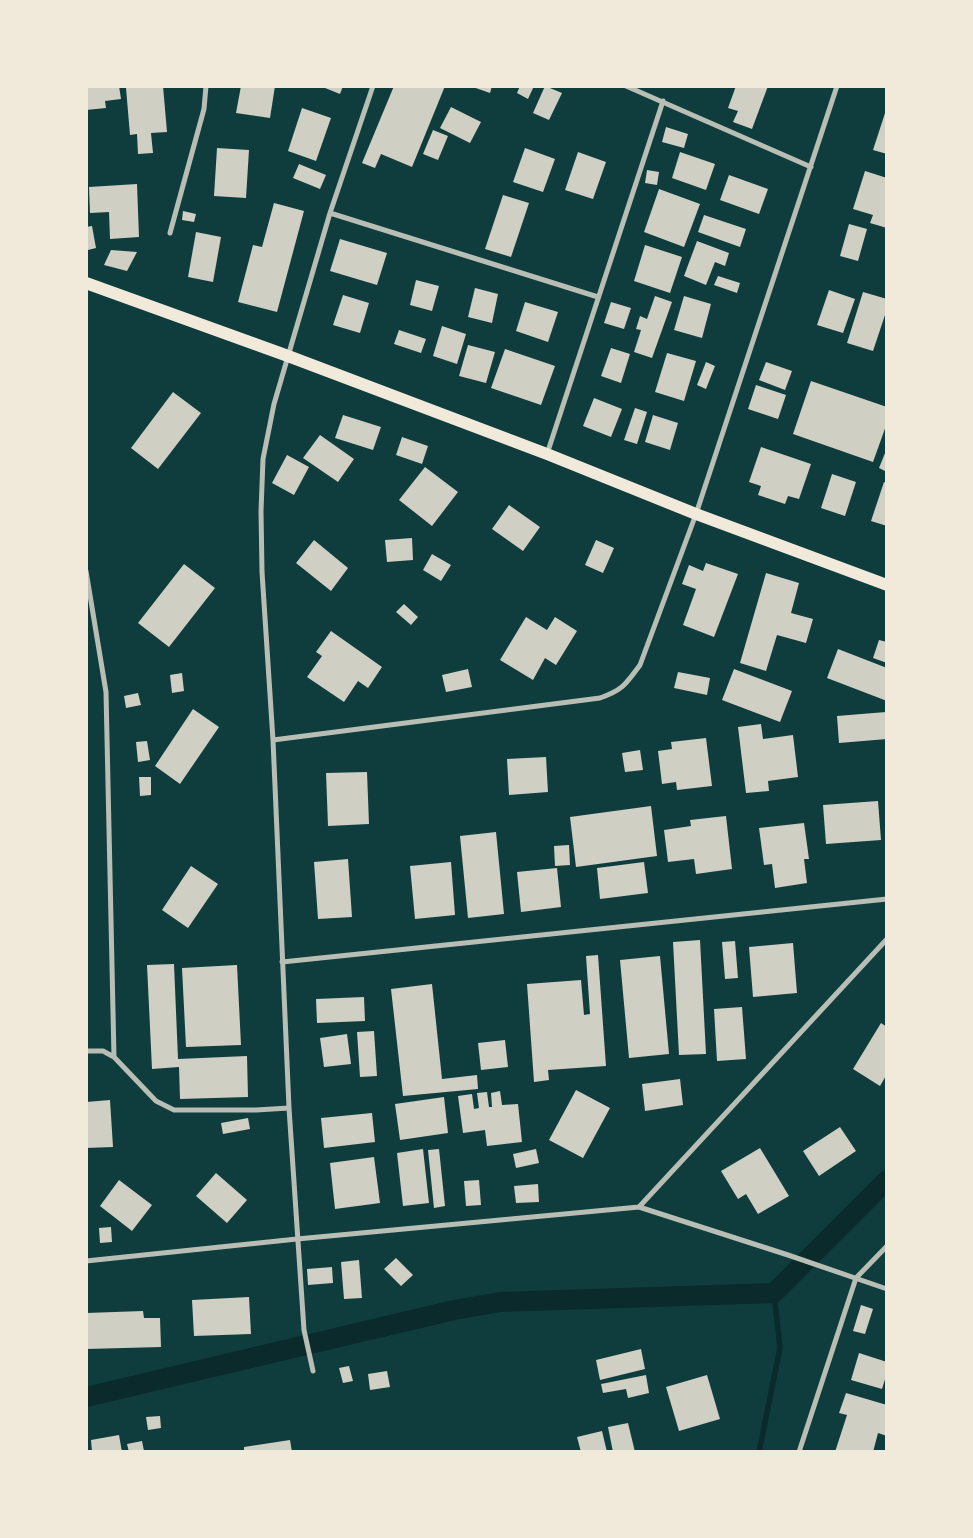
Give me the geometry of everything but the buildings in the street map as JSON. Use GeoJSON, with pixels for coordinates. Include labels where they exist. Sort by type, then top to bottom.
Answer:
{"type":"FeatureCollection","features":[{"type":"Feature","properties":{"kind":"main road"},"geometry":{"type":"LineString","coordinates":[[86,283],[288,356],[548,454],[696,514],[887,585]]}},
{"type":"Feature","properties":{"kind":"street"},"geometry":{"type":"LineString","coordinates":[[170,233],[204,109],[206,86]]}},
{"type":"Feature","properties":{"kind":"street"},"geometry":{"type":"LineString","coordinates":[[313,1371],[304,1330],[289,1108],[273,740],[262,572],[261,511],[263,459],[274,404],[330,213],[373,86]]}},
{"type":"Feature","properties":{"kind":"street"},"geometry":{"type":"LineString","coordinates":[[626,86],[811,167]]}},
{"type":"Feature","properties":{"kind":"street"},"geometry":{"type":"LineString","coordinates":[[273,740],[600,698],[615,693],[626,684],[640,665],[696,514],[837,86]]}},
{"type":"Feature","properties":{"kind":"street"},"geometry":{"type":"LineString","coordinates":[[548,454],[663,101]]}},
{"type":"Feature","properties":{"kind":"street"},"geometry":{"type":"LineString","coordinates":[[330,213],[598,297]]}},
{"type":"Feature","properties":{"kind":"street"},"geometry":{"type":"LineString","coordinates":[[86,571],[106,692],[114,1057]]}},
{"type":"Feature","properties":{"kind":"street"},"geometry":{"type":"LineString","coordinates":[[282,962],[887,899]]}},
{"type":"Feature","properties":{"kind":"street"},"geometry":{"type":"LineString","coordinates":[[639,1207],[887,939]]}},
{"type":"Feature","properties":{"kind":"street"},"geometry":{"type":"LineString","coordinates":[[86,1051],[103,1051],[114,1057],[156,1101],[174,1110],[289,1108]]}},
{"type":"Feature","properties":{"kind":"street"},"geometry":{"type":"LineString","coordinates":[[86,1261],[639,1207],[887,1289]]}},
{"type":"Feature","properties":{"kind":"street"},"geometry":{"type":"LineString","coordinates":[[799,1452],[856,1278],[887,1246]]}},
{"type":"Feature","properties":{"kind":"waterway"},"geometry":{"type":"LineString","coordinates":[[86,1397],[454,1310],[500,1302],[774,1293],[887,1180]]}},
{"type":"Feature","properties":{"kind":"waterway"},"geometry":{"type":"LineString","coordinates":[[759,1452],[780,1348],[774,1293]]}}]}
